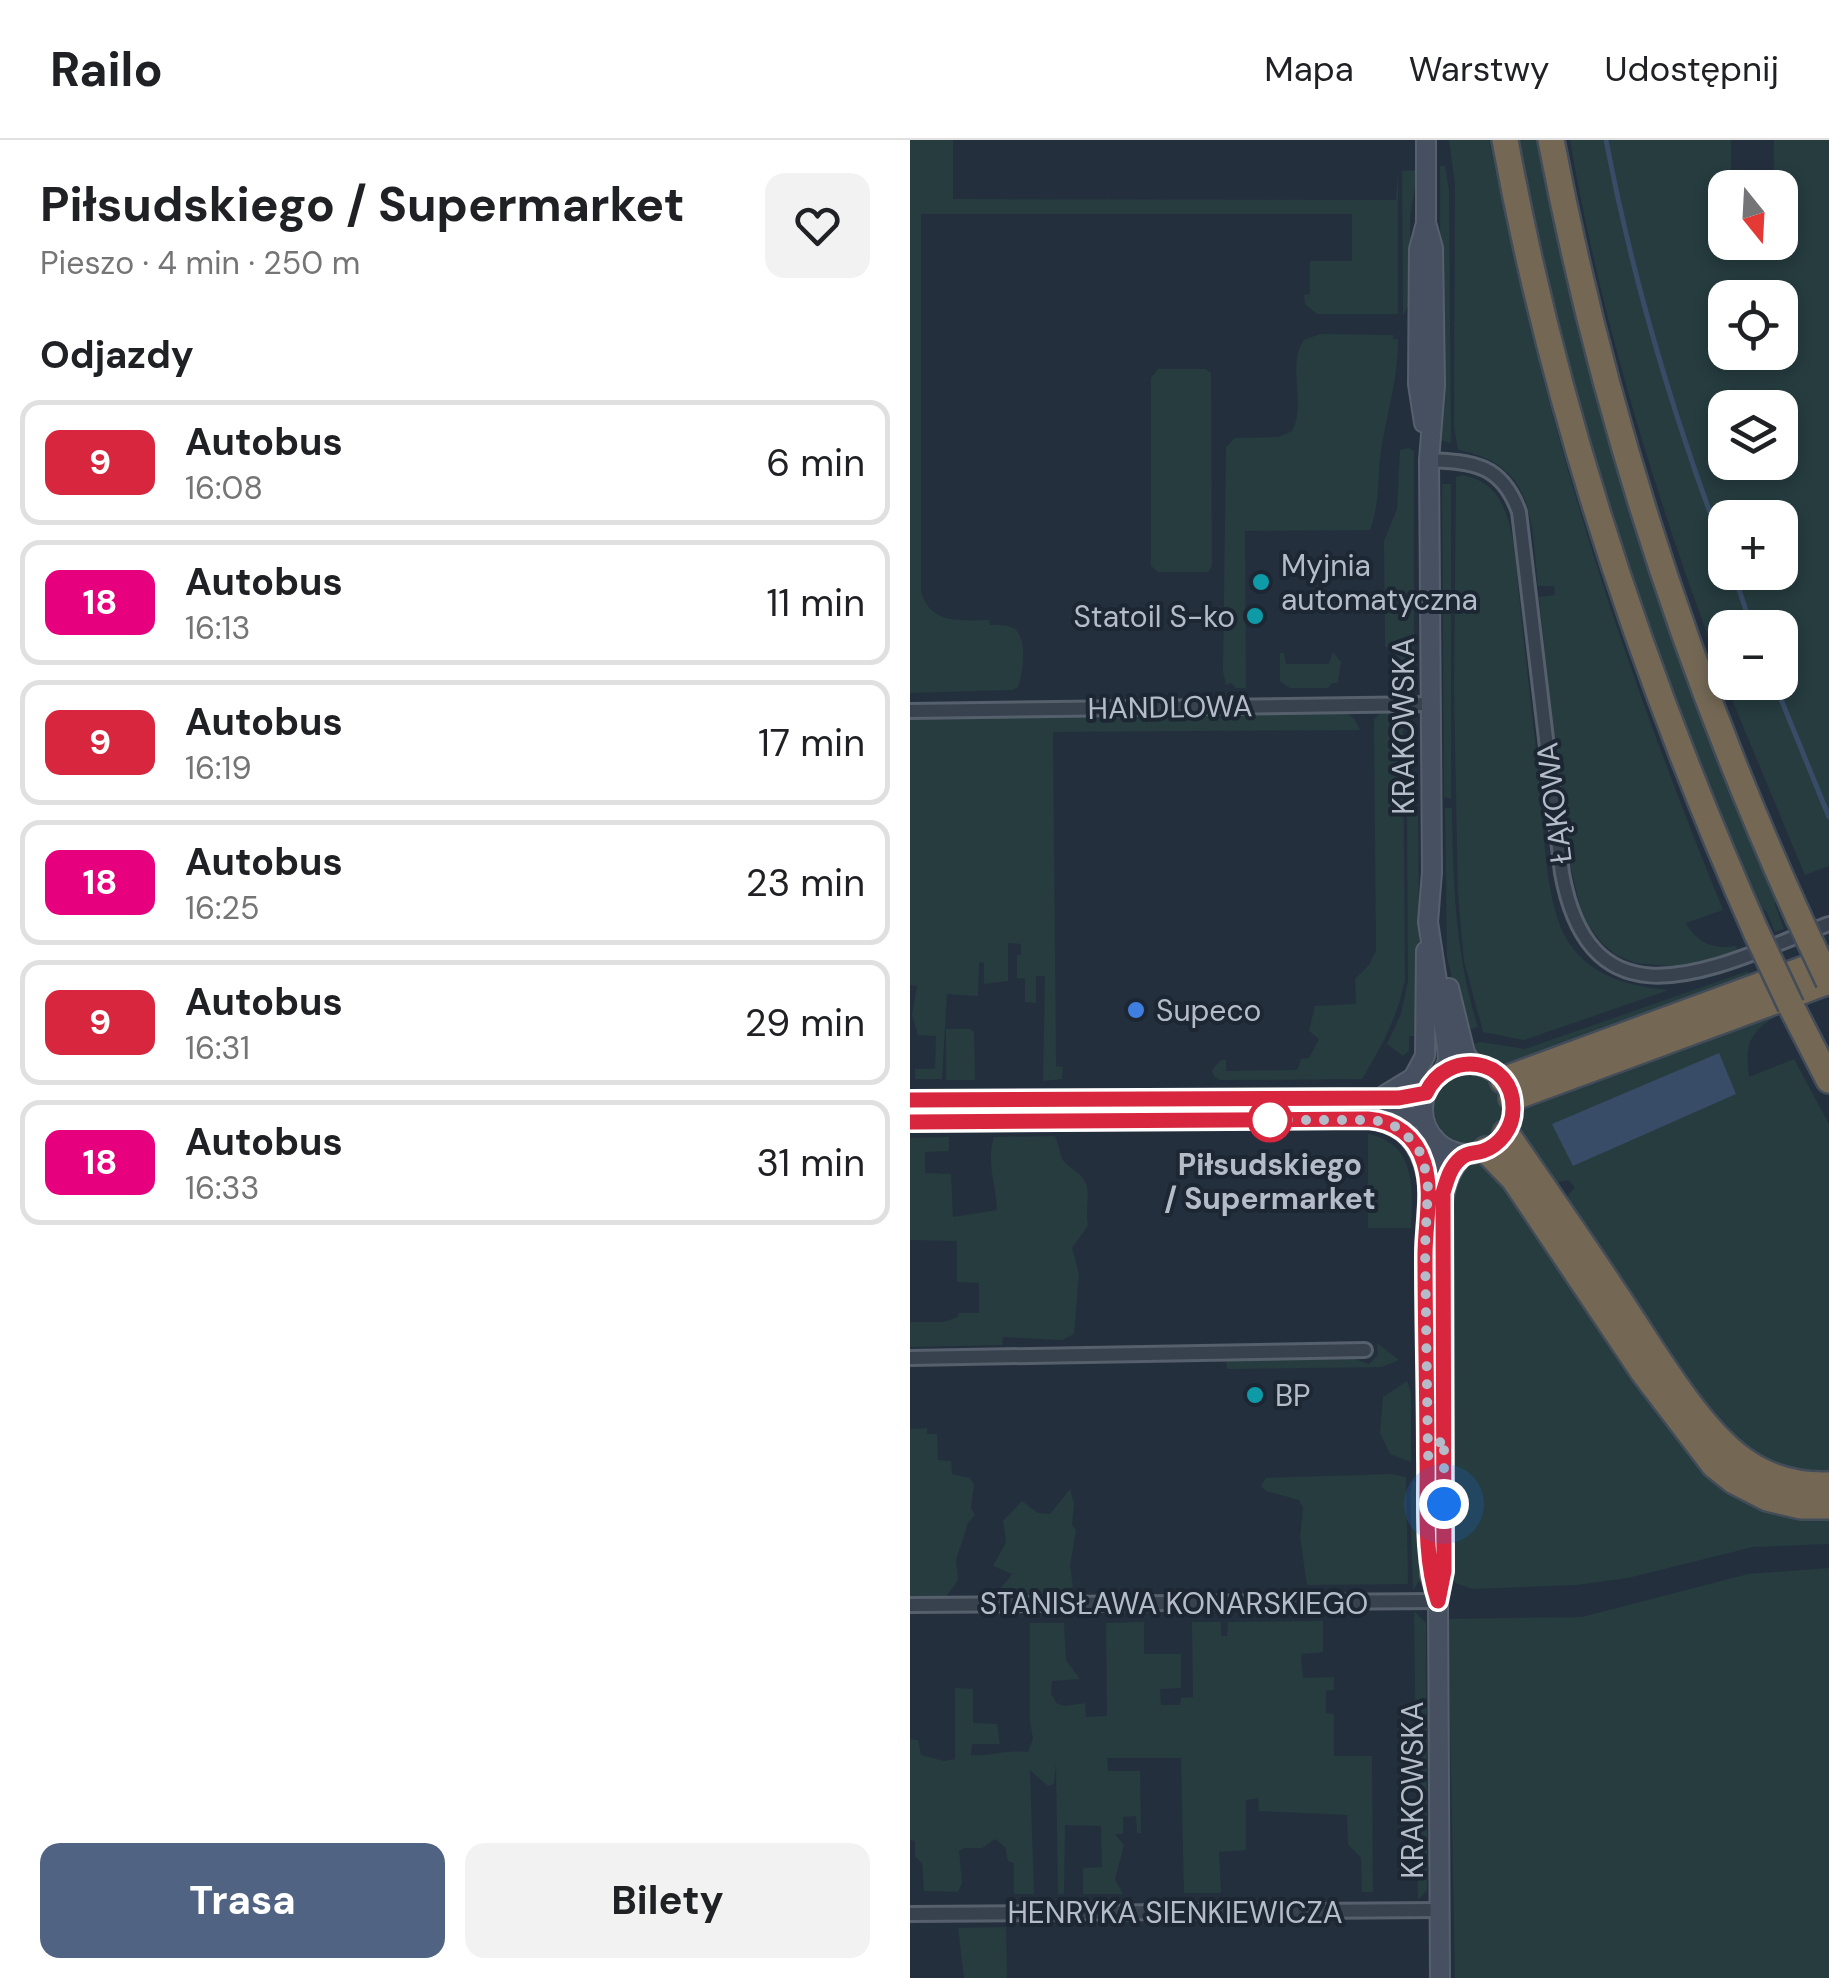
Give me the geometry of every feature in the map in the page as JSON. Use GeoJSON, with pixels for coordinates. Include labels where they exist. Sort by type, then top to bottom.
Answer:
{"type":"FeatureCollection","features":[{"type":"Feature","properties":{"kind":"highway"},"geometry":{"type":"LineString","coordinates":[[1506,140],[1538,294],[1598,516],[1651,677],[1757,934],[1829,1080]]}},
{"type":"Feature","properties":{"kind":"highway"},"geometry":{"type":"LineString","coordinates":[[1507,1089],[1829,981],[1798,918],[1704,688],[1640,502],[1590,320],[1551,140]]}},
{"type":"Feature","properties":{"kind":"highway"},"geometry":{"type":"LineString","coordinates":[[1507,1089],[1829,960]]}},
{"type":"Feature","properties":{"kind":"highway"},"geometry":{"type":"LineString","coordinates":[[1486,1146],[1724,1445],[1774,1478],[1829,1485]]}},
{"type":"Feature","properties":{"kind":"highway"},"geometry":{"type":"LineString","coordinates":[[1486,1146],[1514,1179],[1644,1373],[1714,1465],[1734,1481],[1767,1498],[1801,1506],[1829,1506]]}},
{"type":"Feature","properties":{"kind":"street","name":"KRAKOWSKA"},"geometry":{"type":"LineString","coordinates":[[1426,140],[1426,224],[1419,249],[1418,384],[1429,460],[1432,872],[1428,922],[1447,1047],[1444,1070]]}},
{"type":"Feature","properties":{"kind":"street","name":"ŁĄKOWA"},"geometry":{"type":"LineString","coordinates":[[1429,460],[1472,462],[1491,472],[1506,485],[1519,512],[1562,874],[1572,917],[1588,944],[1614,965],[1664,978],[1705,970],[1829,924]]}},
{"type":"Feature","properties":{"kind":"street","name":"HANDLOWA"},"geometry":{"type":"LineString","coordinates":[[910,711],[1430,704]]}},
{"type":"Feature","properties":{"kind":"street","name":"KRAKOWSKA"},"geometry":{"type":"LineString","coordinates":[[1432,872],[1451,1001],[1465,1053],[1472,1064]]}},
{"type":"Feature","properties":{"kind":"street"},"geometry":{"type":"LineString","coordinates":[[1380,1098],[1413,1078],[1424,1056],[1428,922]]}},
{"type":"Feature","properties":{"kind":"street"},"geometry":{"type":"LineString","coordinates":[[1472,1064],[1484,1066],[1507,1089],[1511,1122],[1486,1146],[1448,1149],[1434,1138],[1424,1116],[1426,1093],[1444,1070],[1472,1064]]}},
{"type":"Feature","properties":{"kind":"street"},"geometry":{"type":"LineString","coordinates":[[910,1100],[1380,1098],[1426,1093]]}},
{"type":"Feature","properties":{"kind":"street"},"geometry":{"type":"LineString","coordinates":[[910,1122],[1375,1120],[1424,1116]]}},
{"type":"Feature","properties":{"kind":"street"},"geometry":{"type":"LineString","coordinates":[[1375,1120],[1390,1123],[1409,1136],[1424,1163],[1428,1188]]}},
{"type":"Feature","properties":{"kind":"street","name":"KRAKOWSKA"},"geometry":{"type":"LineString","coordinates":[[1434,1138],[1436,1156],[1428,1188],[1425,1247],[1430,1575],[1438,1601]]}},
{"type":"Feature","properties":{"kind":"street","name":"KRAKOWSKA"},"geometry":{"type":"LineString","coordinates":[[1440,1978],[1438,1601],[1444,1571],[1443,1193],[1450,1172],[1486,1146]]}},
{"type":"Feature","properties":{"kind":"street"},"geometry":{"type":"LineString","coordinates":[[910,1358],[1365,1350]]}},
{"type":"Feature","properties":{"kind":"street"},"geometry":{"type":"LineString","coordinates":[[1428,1456],[1444,1438]]}},
{"type":"Feature","properties":{"kind":"street","name":"STANISŁAWA KONARSKIEGO"},"geometry":{"type":"LineString","coordinates":[[910,1605],[1438,1601]]}},
{"type":"Feature","properties":{"kind":"street","name":"HENRYKA SIENKIEWICZA"},"geometry":{"type":"LineString","coordinates":[[910,1914],[1440,1910]]}},
{"type":"Feature","properties":{"kind":"green space"},"geometry":{"type":"Polygon","coordinates":[[[910,140],[953,140],[953,199],[1396,200],[1398,171],[1398,314],[1317,314],[1305,304],[1304,295],[1310,294],[1310,261],[1352,261],[1352,214],[921,214],[921,591],[931,610],[939,615],[957,620],[989,620],[990,625],[1015,629],[1022,641],[1023,657],[1018,687],[1012,690],[910,693],[910,140]]]}},
{"type":"Feature","properties":{"kind":"green space"},"geometry":{"type":"Polygon","coordinates":[[[1449,140],[1489,140],[1532,335],[1577,502],[1645,708],[1723,910],[1686,923],[1707,944],[1736,946],[1738,951],[1680,967],[1636,963],[1616,955],[1583,919],[1567,851],[1539,597],[1555,595],[1554,586],[1538,586],[1530,519],[1516,482],[1484,457],[1458,450],[1454,426],[1455,184],[1449,140]]]}},
{"type":"Feature","properties":{"kind":"green space"},"geometry":{"type":"Polygon","coordinates":[[[1517,140],[1542,140],[1581,338],[1657,582],[1776,888],[1775,905],[1784,929],[1775,932],[1766,911],[1757,905],[1697,766],[1663,681],[1618,548],[1546,277],[1517,140]]]}},
{"type":"Feature","properties":{"kind":"green space"},"geometry":{"type":"Polygon","coordinates":[[[1570,140],[1731,140],[1731,170],[1708,170],[1708,260],[1798,260],[1798,170],[1774,170],[1774,140],[1829,140],[1829,866],[1805,875],[1732,700],[1798,700],[1798,610],[1708,610],[1708,634],[1634,414],[1598,276],[1570,140]]]}},
{"type":"Feature","properties":{"kind":"green space"},"geometry":{"type":"Polygon","coordinates":[[[1440,166],[1445,166],[1449,191],[1451,443],[1441,440],[1440,166]]]}},
{"type":"Feature","properties":{"kind":"green space"},"geometry":{"type":"Polygon","coordinates":[[[1418,170],[1410,217],[1410,302],[1403,316],[1402,171],[1418,170]]]}},
{"type":"Feature","properties":{"kind":"green space"},"geometry":{"type":"Polygon","coordinates":[[[1320,334],[1393,335],[1393,339],[1398,339],[1373,520],[1370,530],[1245,531],[1246,688],[1236,688],[1231,683],[1226,685],[1223,672],[1226,447],[1235,438],[1279,437],[1292,431],[1298,409],[1299,350],[1304,340],[1320,334]]]}},
{"type":"Feature","properties":{"kind":"green space"},"geometry":{"type":"Polygon","coordinates":[[[1158,369],[1205,369],[1211,373],[1212,566],[1208,572],[1158,572],[1151,566],[1151,378],[1158,369]]]}},
{"type":"Feature","properties":{"kind":"green space"},"geometry":{"type":"Polygon","coordinates":[[[1400,450],[1414,451],[1414,662],[1409,666],[1385,646],[1384,541],[1397,509],[1400,450]]]}},
{"type":"Feature","properties":{"kind":"green space"},"geometry":{"type":"Polygon","coordinates":[[[1462,475],[1484,483],[1496,494],[1512,533],[1547,868],[1561,928],[1579,955],[1601,972],[1627,983],[1669,990],[1524,1040],[1483,1032],[1464,961],[1458,894],[1454,690],[1456,477],[1462,475]]]}},
{"type":"Feature","properties":{"kind":"green space"},"geometry":{"type":"Polygon","coordinates":[[[1442,484],[1451,484],[1451,799],[1444,797],[1442,484]]]}},
{"type":"Feature","properties":{"kind":"green space"},"geometry":{"type":"Polygon","coordinates":[[[1333,652],[1341,662],[1338,683],[1328,688],[1290,688],[1280,681],[1280,653],[1284,653],[1286,664],[1329,664],[1333,652]]]}},
{"type":"Feature","properties":{"kind":"green space"},"geometry":{"type":"Polygon","coordinates":[[[1390,712],[1391,717],[1403,721],[1405,980],[1388,1031],[1362,1079],[1220,1080],[1212,1070],[1221,1060],[1226,1060],[1226,1071],[1297,1070],[1301,1059],[1309,1058],[1319,1039],[1309,1031],[1315,1006],[1356,1004],[1355,979],[1376,951],[1374,720],[1379,714],[1390,712]]]}},
{"type":"Feature","properties":{"kind":"green space"},"geometry":{"type":"Polygon","coordinates":[[[1345,713],[1354,718],[1360,730],[1053,732],[1056,1066],[1063,1067],[1062,1079],[1043,1081],[1045,976],[1036,976],[1036,1003],[1025,1002],[1025,979],[1017,978],[1021,944],[1008,943],[1008,981],[984,984],[984,963],[979,962],[978,996],[947,994],[942,1079],[915,1079],[915,1069],[935,1069],[936,1036],[918,1035],[912,1015],[917,986],[910,985],[910,717],[1345,713]]]}},
{"type":"Feature","properties":{"kind":"green space"},"geometry":{"type":"Polygon","coordinates":[[[1407,808],[1418,808],[1420,1036],[1409,1036],[1409,1051],[1403,1056],[1387,1044],[1401,1014],[1408,982],[1407,808]]]}},
{"type":"Feature","properties":{"kind":"green space"},"geometry":{"type":"Polygon","coordinates":[[[1445,808],[1452,808],[1460,945],[1478,1027],[1464,1031],[1447,957],[1445,808]]]}},
{"type":"Feature","properties":{"kind":"green space"},"geometry":{"type":"Polygon","coordinates":[[[1748,971],[1752,980],[1501,1067],[1482,1058],[1469,1045],[1481,1042],[1525,1049],[1748,971]]]}},
{"type":"Feature","properties":{"kind":"green space"},"geometry":{"type":"Polygon","coordinates":[[[1772,1014],[1774,1018],[1750,1042],[1749,1077],[1794,1059],[1829,1124],[1829,1475],[1806,1475],[1760,1460],[1719,1423],[1665,1352],[1565,1199],[1575,1187],[1568,1180],[1551,1184],[1524,1148],[1519,1128],[1525,1106],[1772,1014]]]}},
{"type":"Feature","properties":{"kind":"green space"},"geometry":{"type":"Polygon","coordinates":[[[946,1029],[974,1032],[975,1080],[946,1080],[946,1029]]]}},
{"type":"Feature","properties":{"kind":"green space"},"geometry":{"type":"Polygon","coordinates":[[[1469,1073],[1494,1083],[1504,1108],[1494,1133],[1469,1143],[1444,1133],[1434,1108],[1444,1083],[1469,1073]]]}},
{"type":"Feature","properties":{"kind":"green space"},"geometry":{"type":"Polygon","coordinates":[[[1368,1134],[1384,1139],[1403,1157],[1411,1183],[1411,1228],[1368,1228],[1368,1134]]]}},
{"type":"Feature","properties":{"kind":"green space"},"geometry":{"type":"Polygon","coordinates":[[[1055,1136],[1063,1160],[1084,1180],[1088,1193],[1088,1226],[1072,1248],[1079,1274],[1074,1334],[1062,1340],[1003,1337],[1002,1345],[910,1347],[910,1322],[944,1322],[959,1313],[979,1313],[979,1283],[957,1282],[957,1241],[910,1240],[910,1138],[949,1137],[949,1151],[925,1152],[925,1173],[951,1174],[953,1217],[997,1210],[991,1164],[994,1137],[1055,1136]]]}},
{"type":"Feature","properties":{"kind":"green space"},"geometry":{"type":"Polygon","coordinates":[[[1477,1160],[1491,1163],[1658,1407],[1829,1516],[1829,1544],[1753,1547],[1628,1578],[1576,1585],[1473,1589],[1455,1583],[1446,1220],[1457,1169],[1477,1160]]]}},
{"type":"Feature","properties":{"kind":"green space"},"geometry":{"type":"Polygon","coordinates":[[[1377,1343],[1399,1360],[1382,1367],[1227,1369],[1226,1360],[1352,1358],[1369,1364],[1378,1355],[1377,1343]]]}},
{"type":"Feature","properties":{"kind":"green space"},"geometry":{"type":"Polygon","coordinates":[[[1407,1381],[1411,1393],[1411,1462],[1390,1454],[1380,1433],[1383,1397],[1407,1381]]]}},
{"type":"Feature","properties":{"kind":"green space"},"geometry":{"type":"Polygon","coordinates":[[[927,1428],[927,1434],[937,1434],[938,1460],[951,1461],[952,1474],[970,1478],[974,1485],[971,1508],[975,1515],[968,1523],[956,1560],[958,1580],[946,1597],[910,1597],[910,1429],[927,1428]]]}},
{"type":"Feature","properties":{"kind":"green space"},"geometry":{"type":"Polygon","coordinates":[[[1392,1474],[1406,1477],[1408,1584],[1307,1585],[1300,1537],[1303,1508],[1299,1500],[1266,1491],[1261,1486],[1266,1478],[1392,1474]]]}},
{"type":"Feature","properties":{"kind":"green space"},"geometry":{"type":"Polygon","coordinates":[[[1413,1480],[1421,1487],[1424,1574],[1413,1590],[1410,1495],[1413,1480]]]}},
{"type":"Feature","properties":{"kind":"green space"},"geometry":{"type":"Polygon","coordinates":[[[1070,1489],[1074,1504],[1072,1525],[1076,1530],[1070,1566],[1073,1586],[1063,1596],[1002,1597],[1001,1588],[1012,1574],[993,1566],[1006,1542],[1003,1521],[1022,1501],[1038,1513],[1050,1514],[1070,1489]]]}},
{"type":"Feature","properties":{"kind":"green space"},"geometry":{"type":"Polygon","coordinates":[[[1829,1568],[1829,1978],[1455,1978],[1448,1619],[1582,1617],[1748,1574],[1829,1568]]]}},
{"type":"Feature","properties":{"kind":"green space"},"geometry":{"type":"Polygon","coordinates":[[[1414,1611],[1426,1623],[1427,1890],[1418,1900],[1414,1611]]]}},
{"type":"Feature","properties":{"kind":"green space"},"geometry":{"type":"Polygon","coordinates":[[[1323,1621],[1323,1652],[1301,1654],[1303,1678],[1334,1677],[1334,1690],[1326,1691],[1326,1713],[1334,1714],[1334,1756],[1372,1756],[1373,1892],[1362,1892],[1361,1858],[1348,1844],[1347,1815],[1259,1811],[1258,1798],[1246,1800],[1246,1850],[1219,1852],[1221,1893],[1184,1893],[1181,1758],[1107,1758],[1108,1771],[1140,1771],[1141,1833],[1137,1833],[1136,1816],[1123,1817],[1123,1834],[1115,1834],[1124,1845],[1115,1879],[1123,1894],[1083,1894],[1083,1868],[1102,1867],[1101,1826],[1065,1825],[1064,1894],[1058,1894],[1056,1765],[1054,1784],[1048,1786],[1030,1770],[1034,1894],[1014,1894],[1014,1863],[1008,1861],[1005,1847],[995,1839],[982,1848],[959,1851],[962,1883],[958,1892],[924,1891],[922,1863],[915,1856],[915,1841],[910,1840],[910,1739],[918,1740],[921,1755],[944,1761],[955,1759],[955,1688],[973,1689],[973,1723],[997,1724],[1000,1744],[972,1744],[971,1755],[1028,1752],[1033,1739],[1030,1623],[1064,1623],[1066,1660],[1080,1679],[1052,1681],[1051,1693],[1056,1703],[1065,1706],[1085,1703],[1086,1717],[1107,1716],[1106,1623],[1144,1622],[1144,1654],[1181,1654],[1181,1688],[1160,1689],[1161,1705],[1180,1705],[1181,1698],[1193,1697],[1192,1622],[1221,1622],[1221,1636],[1227,1636],[1228,1622],[1323,1621]]]}},
{"type":"Feature","properties":{"kind":"green space"},"geometry":{"type":"Polygon","coordinates":[[[1006,1927],[1007,1978],[964,1978],[958,1928],[1006,1927]]]}},
{"type":"Feature","properties":{"kind":"water"},"geometry":{"type":"Polygon","coordinates":[[[1719,1053],[1736,1094],[1573,1166],[1552,1124],[1719,1053]]]}},
{"type":"Feature","properties":{"kind":"waterway"},"geometry":{"type":"LineString","coordinates":[[1606,140],[1656,349],[1708,505]]}},
{"type":"Feature","properties":{"kind":"waterway"},"geometry":{"type":"LineString","coordinates":[[1739,590],[1746,610]]}},
{"type":"Feature","properties":{"kind":"waterway"},"geometry":{"type":"LineString","coordinates":[[1781,700],[1829,817]]}},
{"type":"Feature","properties":{"kind":"bus line","name":"9"},"geometry":{"type":"LineString","coordinates":[[910,1100],[1399,1098],[1426,1093],[1436,1076],[1462,1064],[1484,1066],[1503,1080],[1513,1110],[1506,1133],[1494,1146],[1466,1154],[1456,1162],[1443,1193],[1444,1571],[1438,1601],[1430,1575],[1427,1485],[1428,1188],[1424,1163],[1409,1136],[1390,1123],[1368,1119],[910,1122]]}},
{"type":"Feature","properties":{"kind":"place","name":"Myjnia automatyczna"},"geometry":{"type":"Point","coordinates":[1261,582]}},
{"type":"Feature","properties":{"kind":"place","name":"Statoil S-ko"},"geometry":{"type":"Point","coordinates":[1255,616]}},
{"type":"Feature","properties":{"kind":"place","name":"Supeco"},"geometry":{"type":"Point","coordinates":[1136,1010]}},
{"type":"Feature","properties":{"kind":"place","name":"Piłsudskiego / Supermarket"},"geometry":{"type":"Point","coordinates":[1270,1120]}},
{"type":"Feature","properties":{"kind":"place","name":"BP"},"geometry":{"type":"Point","coordinates":[1255,1395]}},
{"type":"Feature","properties":{"kind":"route"},"geometry":{"type":"LineString","coordinates":[[1270,1120],[1368,1119],[1390,1123],[1418,1148],[1428,1188],[1428,1456],[1444,1438],[1444,1504]]}}]}
